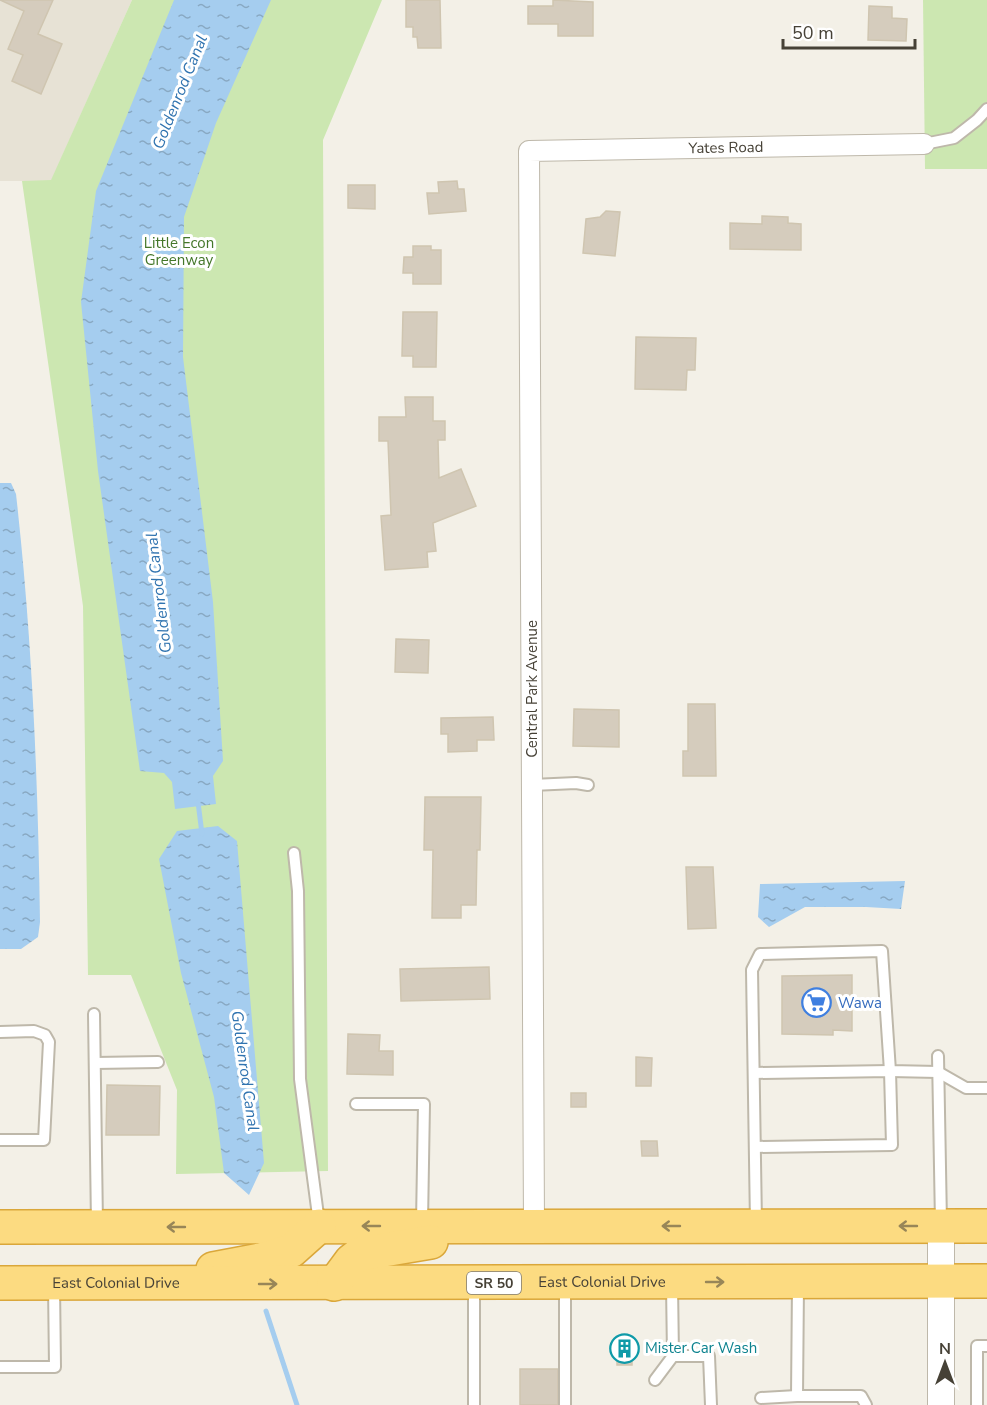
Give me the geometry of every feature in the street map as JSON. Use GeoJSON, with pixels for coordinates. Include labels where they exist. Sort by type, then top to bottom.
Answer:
{"type":"FeatureCollection","features":[{"type":"Feature","properties":{"kind":"highway"},"geometry":{"type":"LineString","coordinates":[[95,1284],[207,1270],[260,1260],[291,1251],[319,1226]]}},
{"type":"Feature","properties":{"kind":"highway"},"geometry":{"type":"LineString","coordinates":[[0,1227],[319,1226],[421,1235],[534,1226],[987,1226]]}},
{"type":"Feature","properties":{"kind":"highway"},"geometry":{"type":"LineString","coordinates":[[334,1284],[351,1261],[360,1254],[421,1235]]}},
{"type":"Feature","properties":{"kind":"highway","name":"East Colonial Drive"},"geometry":{"type":"LineString","coordinates":[[0,1283],[987,1281]]}},
{"type":"Feature","properties":{"kind":"street","name":"Yates Road"},"geometry":{"type":"LineString","coordinates":[[529,151],[924,144]]}},
{"type":"Feature","properties":{"kind":"street","name":"Central Park Avenue"},"geometry":{"type":"LineString","coordinates":[[529,151],[534,1226]]}},
{"type":"Feature","properties":{"kind":"street"},"geometry":{"type":"LineString","coordinates":[[941,1226],[941,1405]]}},
{"type":"Feature","properties":{"kind":"lane"},"geometry":{"type":"LineString","coordinates":[[924,144],[954,138],[987,109]]}},
{"type":"Feature","properties":{"kind":"lane"},"geometry":{"type":"LineString","coordinates":[[532,785],[576,783],[588,785]]}},
{"type":"Feature","properties":{"kind":"lane"},"geometry":{"type":"LineString","coordinates":[[294,853],[298,891],[301,1090],[319,1226]]}},
{"type":"Feature","properties":{"kind":"lane"},"geometry":{"type":"LineString","coordinates":[[755,1148],[892,1145],[890,1071],[882,951],[760,954],[752,970],[756,1226]]}},
{"type":"Feature","properties":{"kind":"lane"},"geometry":{"type":"LineString","coordinates":[[94,1014],[97,1227]]}},
{"type":"Feature","properties":{"kind":"lane"},"geometry":{"type":"LineString","coordinates":[[0,1032],[34,1031],[45,1035],[49,1041],[44,1140],[0,1140]]}},
{"type":"Feature","properties":{"kind":"lane"},"geometry":{"type":"LineString","coordinates":[[938,1056],[941,1226]]}},
{"type":"Feature","properties":{"kind":"lane"},"geometry":{"type":"LineString","coordinates":[[95,1063],[158,1062]]}},
{"type":"Feature","properties":{"kind":"lane"},"geometry":{"type":"LineString","coordinates":[[754,1072],[938,1072],[966,1088],[987,1088]]}},
{"type":"Feature","properties":{"kind":"lane"},"geometry":{"type":"LineString","coordinates":[[356,1104],[424,1104],[421,1235]]}},
{"type":"Feature","properties":{"kind":"lane"},"geometry":{"type":"LineString","coordinates":[[797,1396],[798,1281]]}},
{"type":"Feature","properties":{"kind":"lane"},"geometry":{"type":"LineString","coordinates":[[655,1380],[673,1356],[672,1282]]}},
{"type":"Feature","properties":{"kind":"lane"},"geometry":{"type":"LineString","coordinates":[[474,1283],[474,1405]]}},
{"type":"Feature","properties":{"kind":"lane"},"geometry":{"type":"LineString","coordinates":[[565,1283],[565,1405]]}},
{"type":"Feature","properties":{"kind":"lane"},"geometry":{"type":"LineString","coordinates":[[0,1367],[56,1367],[54,1284]]}},
{"type":"Feature","properties":{"kind":"lane"},"geometry":{"type":"LineString","coordinates":[[977,1405],[977,1346],[987,1346]]}},
{"type":"Feature","properties":{"kind":"lane"},"geometry":{"type":"LineString","coordinates":[[673,1356],[709,1356],[711,1405]]}},
{"type":"Feature","properties":{"kind":"lane"},"geometry":{"type":"LineString","coordinates":[[761,1398],[861,1396],[866,1405]]}},
{"type":"Feature","properties":{"kind":"shaded area"},"geometry":{"type":"Polygon","coordinates":[[[0,0],[132,0],[51,181],[0,181],[0,0]]]}},
{"type":"Feature","properties":{"kind":"green space","name":"Little Econ Greenway"},"geometry":{"type":"Polygon","coordinates":[[[132,0],[382,0],[323,140],[328,1171],[176,1174],[177,1090],[131,975],[88,975],[83,606],[22,181],[51,180],[132,0]]]}},
{"type":"Feature","properties":{"kind":"green space"},"geometry":{"type":"Polygon","coordinates":[[[923,0],[987,0],[987,169],[925,169],[923,0]]]}},
{"type":"Feature","properties":{"kind":"water"},"geometry":{"type":"Polygon","coordinates":[[[174,0],[271,0],[216,123],[184,217],[183,357],[213,602],[223,761],[213,776],[216,804],[175,809],[172,782],[164,773],[140,771],[98,471],[81,302],[96,191],[174,0]]]}},
{"type":"Feature","properties":{"kind":"water"},"geometry":{"type":"Polygon","coordinates":[[[0,483],[11,483],[16,494],[30,654],[36,761],[40,922],[38,937],[21,949],[0,949],[0,483]]]}},
{"type":"Feature","properties":{"kind":"water"},"geometry":{"type":"Polygon","coordinates":[[[218,826],[237,841],[264,1163],[249,1195],[224,1173],[214,1097],[181,973],[159,859],[177,831],[218,826]]]}},
{"type":"Feature","properties":{"kind":"water"},"geometry":{"type":"Polygon","coordinates":[[[905,881],[901,909],[805,907],[769,927],[758,917],[760,884],[905,881]]]}},
{"type":"Feature","properties":{"kind":"building"},"geometry":{"type":"Polygon","coordinates":[[[0,0],[53,0],[38,34],[62,44],[41,94],[12,81],[23,55],[8,49],[24,11],[0,0]]]}},
{"type":"Feature","properties":{"kind":"building"},"geometry":{"type":"Polygon","coordinates":[[[406,0],[440,0],[441,48],[418,48],[417,37],[413,37],[413,27],[406,27],[406,0]]]}},
{"type":"Feature","properties":{"kind":"building"},"geometry":{"type":"Polygon","coordinates":[[[553,0],[593,2],[593,36],[558,36],[558,24],[528,24],[528,6],[553,6],[553,0]]]}},
{"type":"Feature","properties":{"kind":"building"},"geometry":{"type":"Polygon","coordinates":[[[869,6],[892,7],[892,18],[907,19],[906,41],[868,40],[869,6]]]}},
{"type":"Feature","properties":{"kind":"building"},"geometry":{"type":"Polygon","coordinates":[[[457,181],[458,189],[464,189],[466,211],[429,214],[427,193],[439,193],[438,182],[457,181]]]}},
{"type":"Feature","properties":{"kind":"building"},"geometry":{"type":"Polygon","coordinates":[[[348,185],[375,185],[375,209],[348,208],[348,185]]]}},
{"type":"Feature","properties":{"kind":"building"},"geometry":{"type":"Polygon","coordinates":[[[606,211],[620,212],[615,256],[583,253],[586,219],[600,217],[606,211]]]}},
{"type":"Feature","properties":{"kind":"building"},"geometry":{"type":"Polygon","coordinates":[[[762,216],[788,217],[788,223],[801,224],[801,250],[730,249],[730,223],[762,224],[762,216]]]}},
{"type":"Feature","properties":{"kind":"building"},"geometry":{"type":"Polygon","coordinates":[[[413,246],[431,246],[431,250],[441,250],[441,284],[413,284],[413,273],[403,273],[404,257],[413,257],[413,246]]]}},
{"type":"Feature","properties":{"kind":"building"},"geometry":{"type":"Polygon","coordinates":[[[403,312],[437,312],[436,367],[413,367],[413,356],[402,356],[403,312]]]}},
{"type":"Feature","properties":{"kind":"building"},"geometry":{"type":"Polygon","coordinates":[[[636,337],[696,338],[695,370],[687,370],[686,390],[635,389],[636,337]]]}},
{"type":"Feature","properties":{"kind":"building"},"geometry":{"type":"Polygon","coordinates":[[[405,397],[433,397],[433,421],[445,421],[445,440],[438,440],[439,478],[461,469],[476,506],[433,523],[436,551],[427,552],[428,567],[385,570],[381,516],[391,515],[388,441],[379,441],[379,417],[406,417],[405,397]]]}},
{"type":"Feature","properties":{"kind":"building"},"geometry":{"type":"Polygon","coordinates":[[[396,639],[429,640],[428,673],[395,672],[396,639]]]}},
{"type":"Feature","properties":{"kind":"building"},"geometry":{"type":"Polygon","coordinates":[[[688,704],[715,704],[716,776],[683,776],[683,751],[688,751],[688,704]]]}},
{"type":"Feature","properties":{"kind":"building"},"geometry":{"type":"Polygon","coordinates":[[[574,709],[619,710],[619,747],[573,746],[574,709]]]}},
{"type":"Feature","properties":{"kind":"building"},"geometry":{"type":"Polygon","coordinates":[[[493,717],[494,740],[477,740],[477,751],[448,752],[448,734],[441,734],[441,718],[493,717]]]}},
{"type":"Feature","properties":{"kind":"building"},"geometry":{"type":"Polygon","coordinates":[[[425,797],[481,797],[476,905],[461,905],[461,918],[432,918],[433,850],[424,850],[425,797]]]}},
{"type":"Feature","properties":{"kind":"building"},"geometry":{"type":"Polygon","coordinates":[[[686,867],[713,867],[716,928],[688,929],[686,867]]]}},
{"type":"Feature","properties":{"kind":"building"},"geometry":{"type":"Polygon","coordinates":[[[489,967],[490,999],[401,1001],[400,969],[489,967]]]}},
{"type":"Feature","properties":{"kind":"building","name":"Wawa"},"geometry":{"type":"Polygon","coordinates":[[[852,975],[852,1031],[833,1030],[833,1035],[782,1034],[782,976],[852,975]]]}},
{"type":"Feature","properties":{"kind":"building"},"geometry":{"type":"Polygon","coordinates":[[[348,1034],[380,1035],[379,1051],[393,1051],[393,1075],[347,1074],[348,1034]]]}},
{"type":"Feature","properties":{"kind":"building"},"geometry":{"type":"Polygon","coordinates":[[[636,1057],[652,1058],[651,1086],[636,1086],[636,1057]]]}},
{"type":"Feature","properties":{"kind":"building"},"geometry":{"type":"Polygon","coordinates":[[[107,1085],[160,1086],[159,1135],[106,1135],[107,1085]]]}},
{"type":"Feature","properties":{"kind":"building"},"geometry":{"type":"Polygon","coordinates":[[[571,1093],[586,1093],[586,1107],[571,1107],[571,1093]]]}},
{"type":"Feature","properties":{"kind":"building"},"geometry":{"type":"Polygon","coordinates":[[[641,1141],[657,1141],[658,1156],[642,1156],[641,1141]]]}},
{"type":"Feature","properties":{"kind":"building","name":"Mister Car Wash"},"geometry":{"type":"Polygon","coordinates":[[[617,1341],[632,1341],[632,1365],[617,1365],[617,1341]]]}},
{"type":"Feature","properties":{"kind":"building"},"geometry":{"type":"Polygon","coordinates":[[[520,1369],[558,1369],[558,1405],[520,1405],[520,1369]]]}},
{"type":"Feature","properties":{"kind":"waterway","name":"Goldenrod Canal"},"geometry":{"type":"LineString","coordinates":[[198,802],[202,834]]}},
{"type":"Feature","properties":{"kind":"waterway","name":"Goldenrod Canal"},"geometry":{"type":"LineString","coordinates":[[266,1311],[297,1405]]}},
{"type":"Feature","properties":{"kind":"place","name":"Wawa"},"geometry":{"type":"Point","coordinates":[817,1003]}},
{"type":"Feature","properties":{"kind":"place","name":"Mister Car Wash"},"geometry":{"type":"Point","coordinates":[624,1348]}}]}
